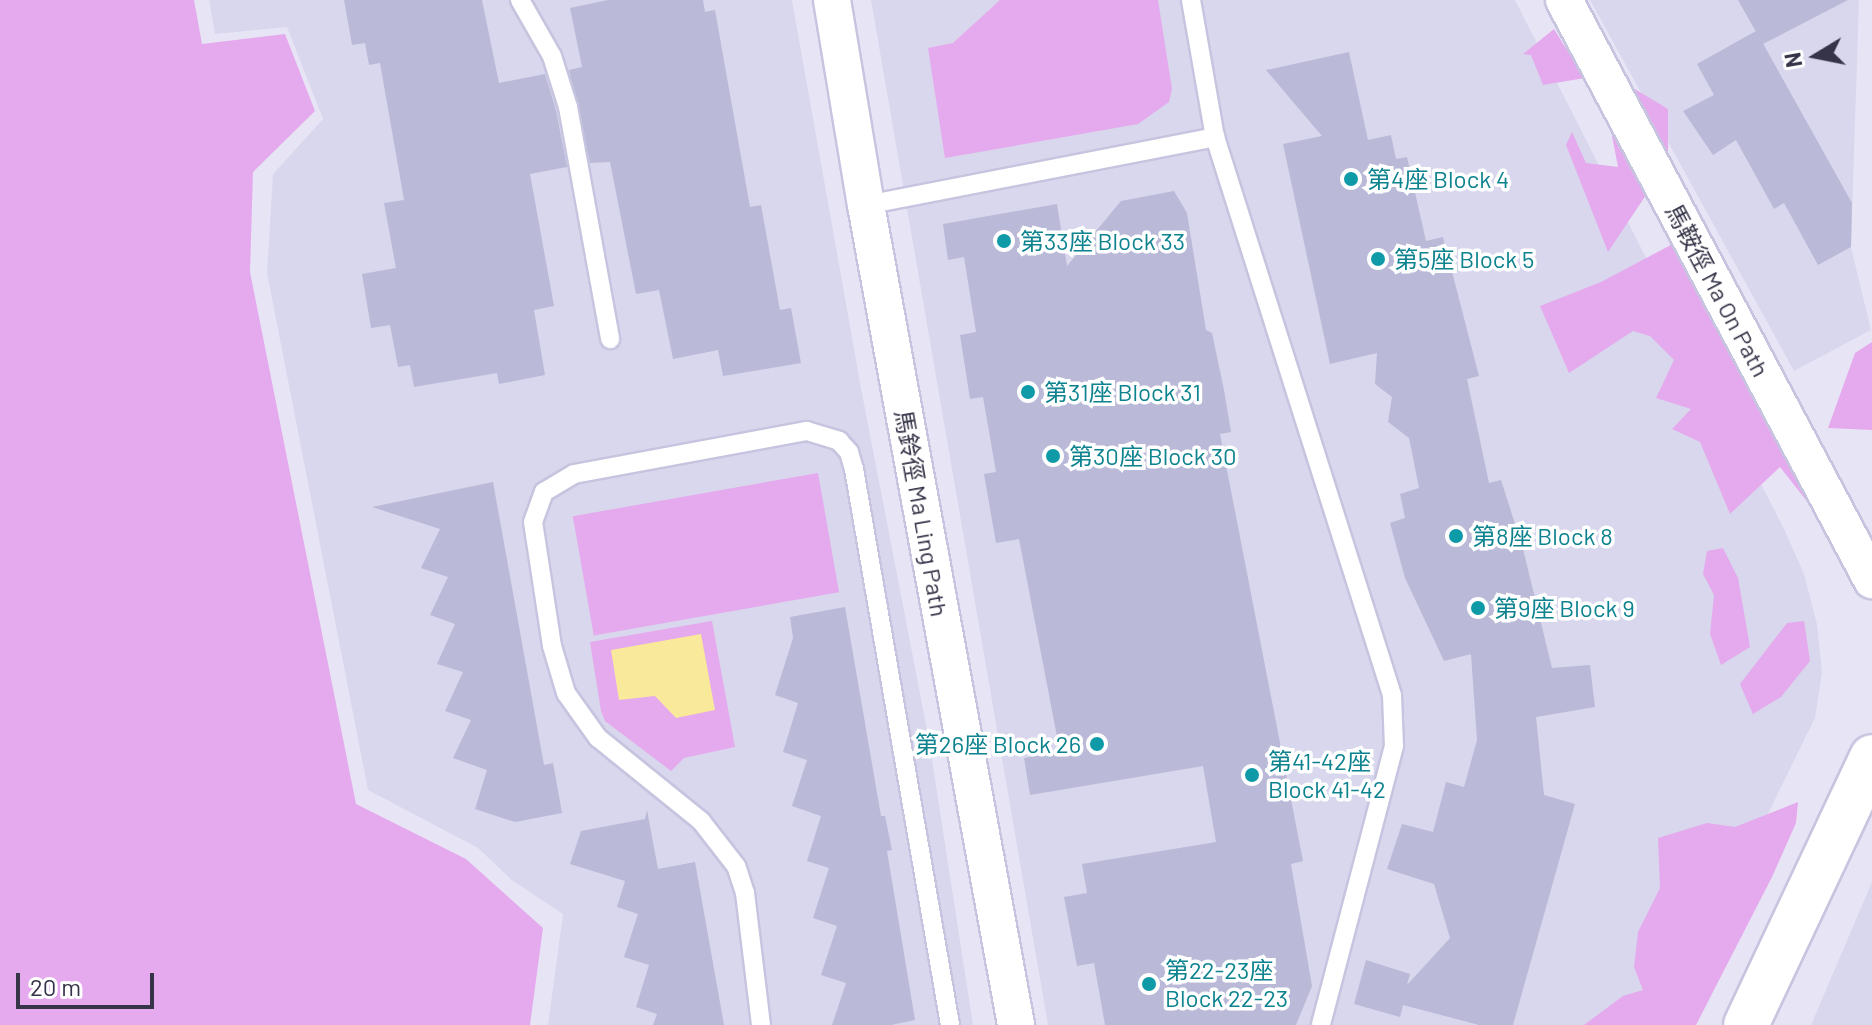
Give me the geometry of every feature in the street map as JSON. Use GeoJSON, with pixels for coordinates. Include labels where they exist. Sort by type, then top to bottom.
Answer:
{"type":"FeatureCollection","features":[{"type":"Feature","properties":{"kind":"street","name":"馬鈴徑 Ma Ling Path"},"geometry":{"type":"LineString","coordinates":[[832,0],[866,205],[1016,1025]]}},
{"type":"Feature","properties":{"kind":"street","name":"馬鞍徑 Ma On Path"},"geometry":{"type":"LineString","coordinates":[[1564,0],[1872,580]]}},
{"type":"Feature","properties":{"kind":"street"},"geometry":{"type":"LineString","coordinates":[[1746,1025],[1872,757]]}},
{"type":"Feature","properties":{"kind":"lane"},"geometry":{"type":"LineString","coordinates":[[520,0],[552,56],[568,107],[610,339]]}},
{"type":"Feature","properties":{"kind":"lane"},"geometry":{"type":"LineString","coordinates":[[1191,0],[1215,137],[1392,695],[1394,746],[1321,1025]]}},
{"type":"Feature","properties":{"kind":"lane"},"geometry":{"type":"LineString","coordinates":[[866,205],[1215,137]]}},
{"type":"Feature","properties":{"kind":"lane"},"geometry":{"type":"LineString","coordinates":[[761,1025],[745,893],[736,866],[701,821],[598,738],[566,693],[552,646],[533,522],[544,492],[574,474],[807,431],[839,441],[849,452],[854,469],[950,1025]]}},
{"type":"Feature","properties":{"kind":"shaded area"},"geometry":{"type":"Polygon","coordinates":[[[0,0],[194,0],[202,44],[285,34],[315,111],[253,172],[250,272],[356,804],[466,859],[543,928],[530,1025],[0,1025],[0,0]]]}},
{"type":"Feature","properties":{"kind":"shaded area"},"geometry":{"type":"Polygon","coordinates":[[[209,0],[792,0],[861,388],[929,740],[973,1025],[548,1025],[563,914],[513,881],[478,848],[368,790],[267,273],[273,174],[323,119],[287,27],[215,34],[209,0]]]}},
{"type":"Feature","properties":{"kind":"shaded area"},"geometry":{"type":"Polygon","coordinates":[[[871,0],[1515,0],[1785,531],[1804,574],[1817,624],[1822,672],[1815,718],[1664,1025],[1048,1025],[871,0]]]}},
{"type":"Feature","properties":{"kind":"shaded area"},"geometry":{"type":"Polygon","coordinates":[[[1000,0],[1158,0],[1172,89],[1169,102],[1138,124],[945,158],[928,48],[953,43],[1000,0]]]}},
{"type":"Feature","properties":{"kind":"shaded area"},"geometry":{"type":"Polygon","coordinates":[[[1590,0],[1859,0],[1851,247],[1871,330],[1794,371],[1590,0]]]}},
{"type":"Feature","properties":{"kind":"shaded area"},"geometry":{"type":"Polygon","coordinates":[[[1554,29],[1591,77],[1543,85],[1531,55],[1523,54],[1554,29]]]}},
{"type":"Feature","properties":{"kind":"shaded area"},"geometry":{"type":"Polygon","coordinates":[[[1628,85],[1668,109],[1668,172],[1648,192],[1608,252],[1566,145],[1572,132],[1586,163],[1618,167],[1608,115],[1628,85]]]}},
{"type":"Feature","properties":{"kind":"shaded area"},"geometry":{"type":"Polygon","coordinates":[[[1702,218],[1715,249],[1821,443],[1813,509],[1780,467],[1730,514],[1700,442],[1672,429],[1691,409],[1656,398],[1674,360],[1650,336],[1633,331],[1569,373],[1540,306],[1601,282],[1669,246],[1702,218]]]}},
{"type":"Feature","properties":{"kind":"shaded area"},"geometry":{"type":"Polygon","coordinates":[[[1872,342],[1872,430],[1828,428],[1855,353],[1872,342]]]}},
{"type":"Feature","properties":{"kind":"shaded area"},"geometry":{"type":"Polygon","coordinates":[[[818,473],[839,592],[594,635],[573,516],[818,473]]]}},
{"type":"Feature","properties":{"kind":"shaded area"},"geometry":{"type":"Polygon","coordinates":[[[1723,548],[1738,578],[1750,647],[1721,665],[1710,634],[1714,595],[1703,574],[1707,551],[1723,548]]]}},
{"type":"Feature","properties":{"kind":"shaded area"},"geometry":{"type":"Polygon","coordinates":[[[712,621],[735,747],[684,758],[671,771],[605,721],[590,642],[712,621]]]}},
{"type":"Feature","properties":{"kind":"shaded area"},"geometry":{"type":"Polygon","coordinates":[[[1804,621],[1810,661],[1781,697],[1753,714],[1740,684],[1787,623],[1804,621]]]}},
{"type":"Feature","properties":{"kind":"shaded area"},"geometry":{"type":"Polygon","coordinates":[[[701,634],[715,710],[676,718],[655,696],[619,700],[611,650],[701,634]]]}},
{"type":"Feature","properties":{"kind":"shaded area"},"geometry":{"type":"Polygon","coordinates":[[[1798,802],[1796,823],[1772,877],[1696,1025],[1584,1025],[1623,996],[1643,990],[1634,967],[1638,932],[1660,888],[1658,838],[1707,823],[1735,827],[1798,802]]]}},
{"type":"Feature","properties":{"kind":"shaded area"},"geometry":{"type":"Polygon","coordinates":[[[1872,882],[1872,1025],[1811,1025],[1872,882]]]}},
{"type":"Feature","properties":{"kind":"building"},"geometry":{"type":"Polygon","coordinates":[[[344,0],[482,0],[499,83],[545,74],[556,110],[567,167],[530,174],[554,306],[534,310],[545,375],[499,384],[497,373],[414,387],[410,365],[398,367],[390,325],[371,328],[362,274],[396,268],[384,203],[404,200],[380,63],[369,65],[365,43],[352,45],[344,0]]]}},
{"type":"Feature","properties":{"kind":"building"},"geometry":{"type":"Polygon","coordinates":[[[608,0],[703,0],[705,12],[715,10],[750,207],[761,205],[780,310],[791,308],[801,363],[723,376],[718,350],[673,359],[659,290],[636,294],[610,162],[590,163],[569,70],[582,67],[570,8],[608,0]]]}},
{"type":"Feature","properties":{"kind":"building"},"geometry":{"type":"Polygon","coordinates":[[[1738,0],[1848,0],[1763,44],[1738,0]]]}},
{"type":"Feature","properties":{"kind":"building"},"geometry":{"type":"Polygon","coordinates":[[[1756,31],[1852,203],[1851,247],[1818,265],[1784,203],[1774,209],[1736,140],[1713,155],[1683,111],[1714,95],[1697,64],[1756,31]]]}},
{"type":"Feature","properties":{"kind":"building"},"geometry":{"type":"Polygon","coordinates":[[[1349,52],[1368,140],[1391,135],[1396,159],[1407,157],[1426,241],[1443,237],[1479,376],[1467,379],[1489,483],[1501,480],[1523,549],[1552,668],[1590,665],[1595,707],[1536,717],[1544,795],[1575,804],[1513,1025],[1479,1025],[1403,1005],[1400,1017],[1354,1004],[1366,960],[1410,974],[1407,985],[1450,938],[1434,884],[1387,869],[1402,824],[1433,832],[1446,782],[1464,787],[1477,740],[1471,654],[1444,661],[1405,578],[1390,523],[1405,518],[1400,494],[1419,488],[1409,438],[1388,422],[1392,397],[1375,384],[1377,353],[1330,364],[1283,144],[1322,136],[1266,70],[1349,52]]]}},
{"type":"Feature","properties":{"kind":"building"},"geometry":{"type":"Polygon","coordinates":[[[1174,191],[1187,213],[1206,330],[1212,333],[1224,390],[1231,432],[1220,434],[1303,861],[1291,864],[1312,986],[1296,1025],[1105,1025],[1094,963],[1077,966],[1064,897],[1087,893],[1082,864],[1216,842],[1203,766],[1030,795],[1024,758],[1060,752],[1019,539],[996,543],[984,474],[996,472],[983,397],[970,399],[960,335],[976,332],[964,257],[948,260],[943,224],[1057,204],[1067,266],[1121,201],[1174,191]]]}},
{"type":"Feature","properties":{"kind":"building"},"geometry":{"type":"Polygon","coordinates":[[[493,482],[544,765],[553,763],[562,813],[515,822],[475,809],[487,770],[453,758],[471,720],[445,711],[463,672],[437,664],[455,624],[430,615],[448,577],[421,568],[440,529],[372,507],[493,482]]]}},
{"type":"Feature","properties":{"kind":"building"},"geometry":{"type":"Polygon","coordinates":[[[845,607],[881,816],[885,816],[892,850],[887,851],[915,1020],[891,1025],[832,1025],[846,983],[821,975],[837,926],[813,918],[829,868],[807,861],[821,816],[792,806],[807,760],[783,752],[798,703],[775,695],[793,638],[790,617],[845,607]]]}},
{"type":"Feature","properties":{"kind":"building"},"geometry":{"type":"Polygon","coordinates":[[[647,810],[658,869],[695,862],[724,1025],[653,1025],[657,1014],[636,1007],[649,965],[624,957],[638,914],[617,907],[625,881],[570,864],[581,831],[645,819],[647,810]]]}},
{"type":"Feature","properties":{"kind":"place","name":"第4座 Block 4"},"geometry":{"type":"Point","coordinates":[1351,179]}},
{"type":"Feature","properties":{"kind":"place","name":"第33座 Block 33"},"geometry":{"type":"Point","coordinates":[1004,241]}},
{"type":"Feature","properties":{"kind":"place","name":"第5座 Block 5"},"geometry":{"type":"Point","coordinates":[1378,259]}},
{"type":"Feature","properties":{"kind":"place","name":"第31座 Block 31"},"geometry":{"type":"Point","coordinates":[1028,392]}},
{"type":"Feature","properties":{"kind":"place","name":"第30座 Block 30"},"geometry":{"type":"Point","coordinates":[1053,456]}},
{"type":"Feature","properties":{"kind":"place","name":"第8座 Block 8"},"geometry":{"type":"Point","coordinates":[1456,536]}},
{"type":"Feature","properties":{"kind":"place","name":"第9座 Block 9"},"geometry":{"type":"Point","coordinates":[1478,608]}},
{"type":"Feature","properties":{"kind":"place","name":"第26座 Block 26"},"geometry":{"type":"Point","coordinates":[1097,744]}},
{"type":"Feature","properties":{"kind":"place","name":"第41-42座 Block 41-42"},"geometry":{"type":"Point","coordinates":[1252,775]}},
{"type":"Feature","properties":{"kind":"place","name":"第22-23座 Block 22-23"},"geometry":{"type":"Point","coordinates":[1149,984]}}]}
